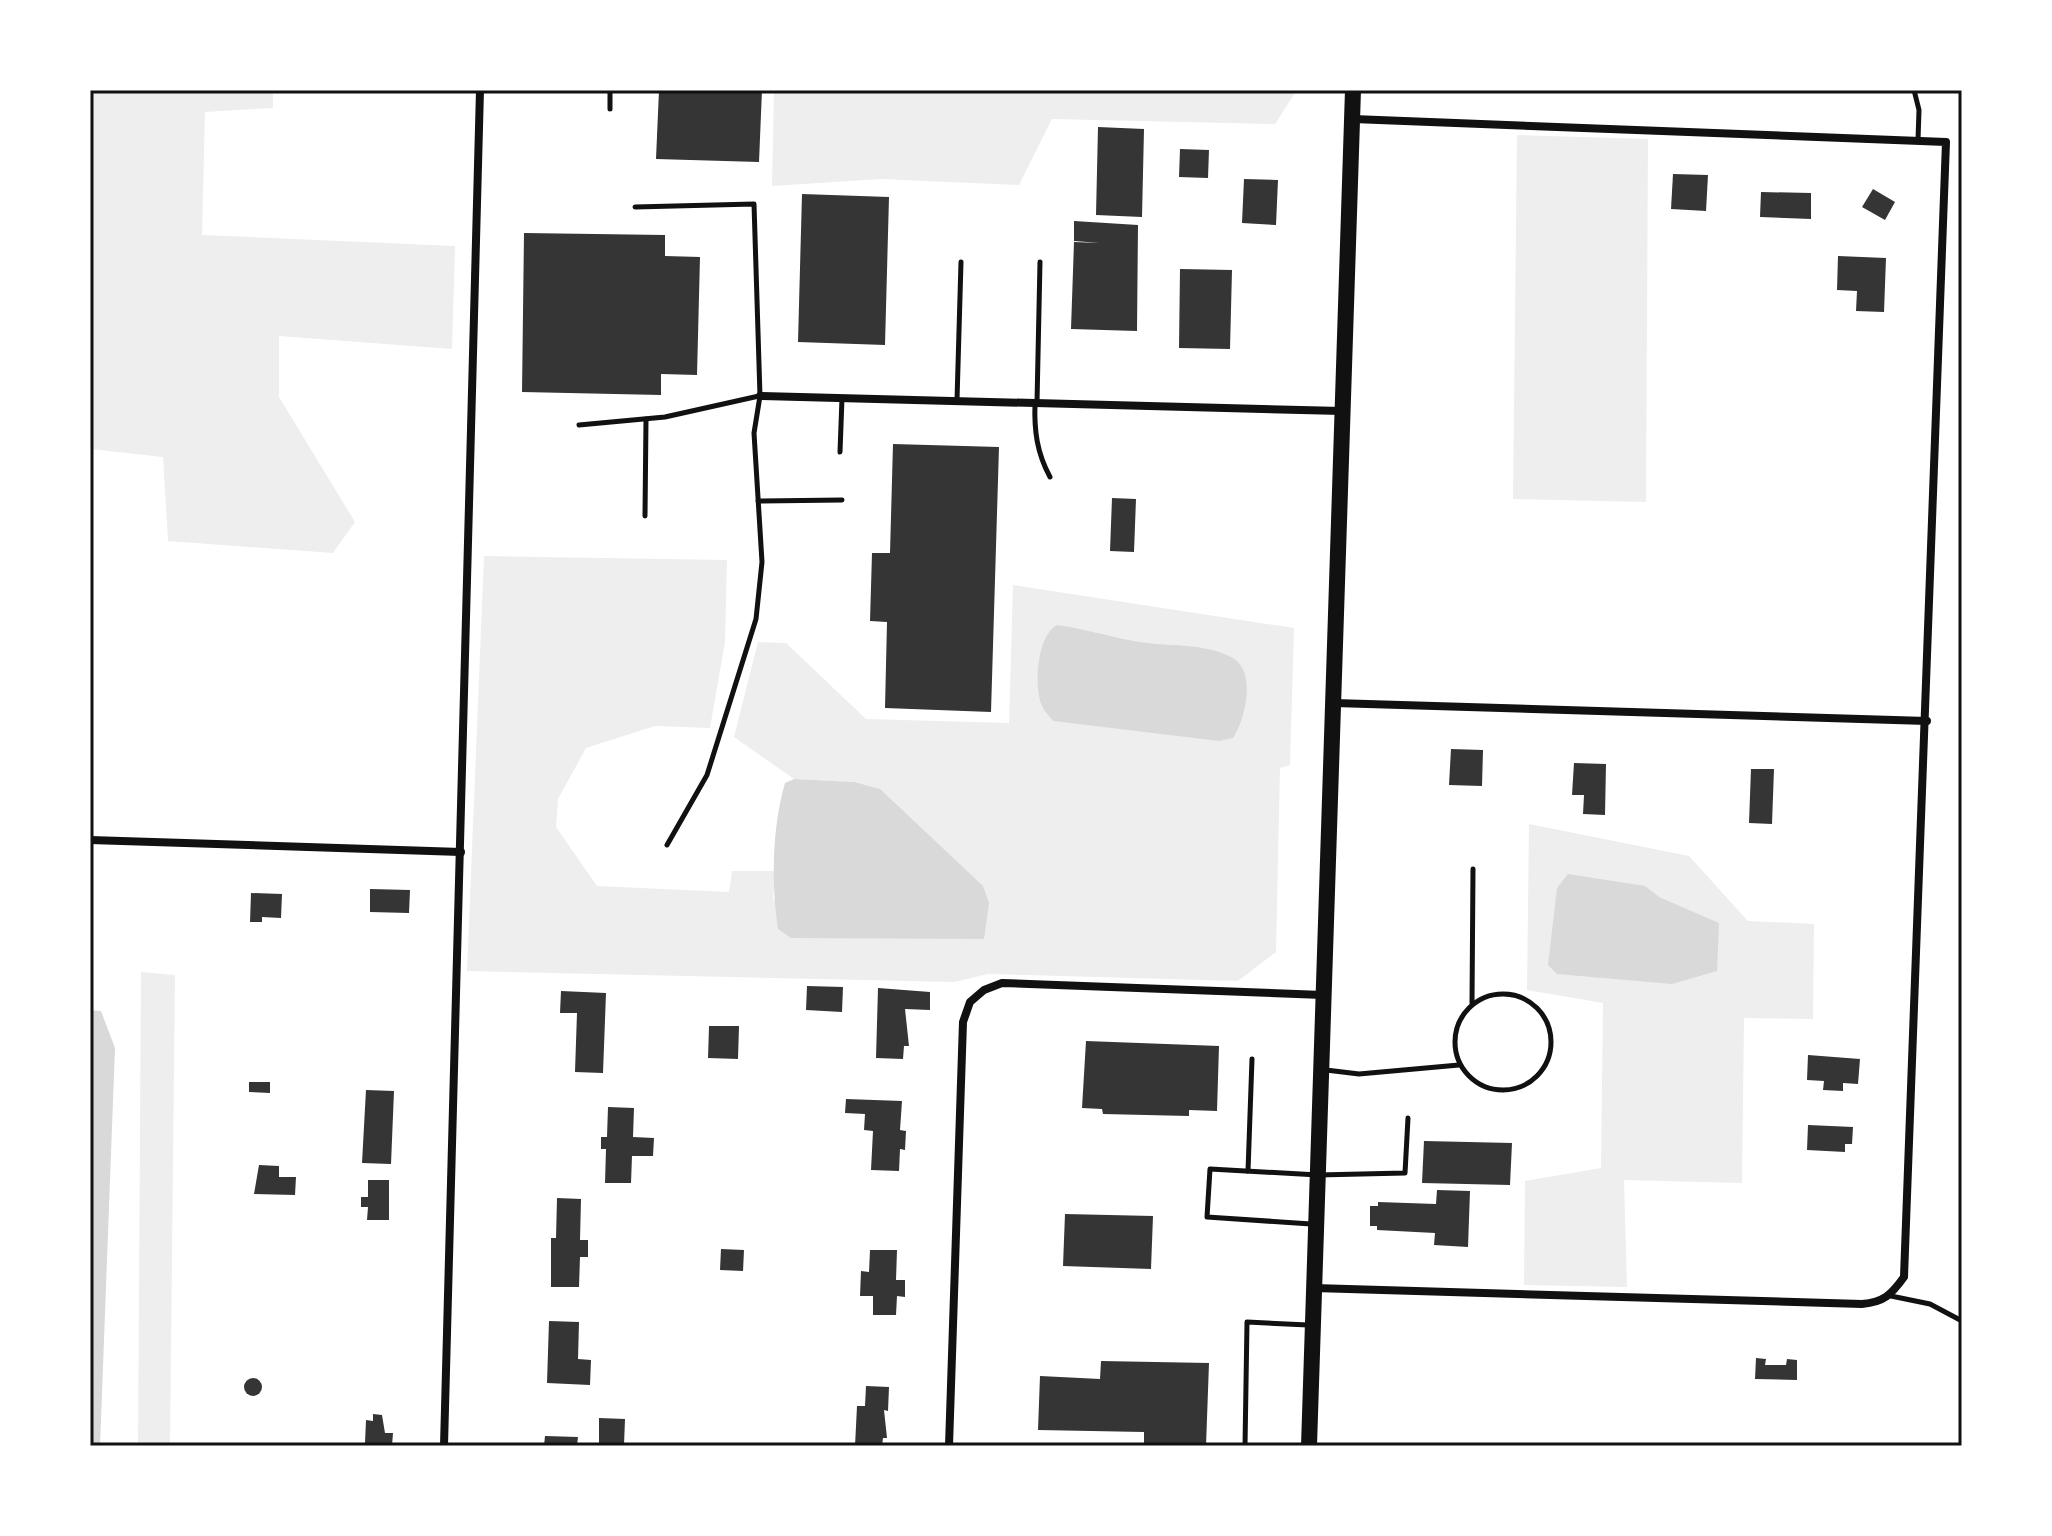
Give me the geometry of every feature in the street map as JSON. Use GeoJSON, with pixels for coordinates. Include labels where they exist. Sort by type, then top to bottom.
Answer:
{"type":"FeatureCollection","features":[{"type":"Feature","properties":{"kind":"main road"},"geometry":{"type":"LineString","coordinates":[[1309,1446],[1353,90]]}},
{"type":"Feature","properties":{"kind":"street"},"geometry":{"type":"LineString","coordinates":[[444,1446],[480,90]]}},
{"type":"Feature","properties":{"kind":"street"},"geometry":{"type":"LineString","coordinates":[[1314,1288],[1862,1304],[1881,1302],[1891,1296],[1904,1277],[1907,1265],[1927,721],[1946,142],[1353,119]]}},
{"type":"Feature","properties":{"kind":"street"},"geometry":{"type":"LineString","coordinates":[[760,396],[1343,411]]}},
{"type":"Feature","properties":{"kind":"street"},"geometry":{"type":"LineString","coordinates":[[1334,703],[1927,721]]}},
{"type":"Feature","properties":{"kind":"street"},"geometry":{"type":"LineString","coordinates":[[90,840],[461,852]]}},
{"type":"Feature","properties":{"kind":"street"},"geometry":{"type":"LineString","coordinates":[[949,1446],[963,1022],[970,1002],[984,990],[1002,983],[1323,995]]}},
{"type":"Feature","properties":{"kind":"lane"},"geometry":{"type":"LineString","coordinates":[[610,90],[610,109]]}},
{"type":"Feature","properties":{"kind":"lane"},"geometry":{"type":"LineString","coordinates":[[1914,90],[1919,110],[1918,140]]}},
{"type":"Feature","properties":{"kind":"lane"},"geometry":{"type":"LineString","coordinates":[[635,207],[754,204],[760,396],[754,433],[762,562],[756,619],[707,775],[667,845]]}},
{"type":"Feature","properties":{"kind":"lane"},"geometry":{"type":"LineString","coordinates":[[957,401],[961,262]]}},
{"type":"Feature","properties":{"kind":"lane"},"geometry":{"type":"LineString","coordinates":[[1040,262],[1034,430],[1050,477]]}},
{"type":"Feature","properties":{"kind":"lane"},"geometry":{"type":"LineString","coordinates":[[579,425],[646,419],[760,396]]}},
{"type":"Feature","properties":{"kind":"lane"},"geometry":{"type":"LineString","coordinates":[[840,452],[842,398]]}},
{"type":"Feature","properties":{"kind":"lane"},"geometry":{"type":"LineString","coordinates":[[645,516],[646,419]]}},
{"type":"Feature","properties":{"kind":"lane"},"geometry":{"type":"LineString","coordinates":[[758,501],[842,500]]}},
{"type":"Feature","properties":{"kind":"lane"},"geometry":{"type":"LineString","coordinates":[[1472,1004],[1473,869]]}},
{"type":"Feature","properties":{"kind":"lane"},"geometry":{"type":"LineString","coordinates":[[1501,993],[1518,995],[1533,1003],[1547,1022],[1552,1046],[1540,1074],[1513,1090],[1482,1086],[1460,1065],[1454,1049],[1455,1033],[1460,1017],[1472,1004],[1501,993]]}},
{"type":"Feature","properties":{"kind":"lane"},"geometry":{"type":"LineString","coordinates":[[1248,1171],[1252,1059]]}},
{"type":"Feature","properties":{"kind":"lane"},"geometry":{"type":"LineString","coordinates":[[1321,1070],[1359,1074],[1460,1065]]}},
{"type":"Feature","properties":{"kind":"lane"},"geometry":{"type":"LineString","coordinates":[[1316,1224],[1207,1217],[1210,1169],[1318,1175],[1405,1173],[1408,1118]]}},
{"type":"Feature","properties":{"kind":"lane"},"geometry":{"type":"LineString","coordinates":[[1891,1296],[1930,1304],[1962,1321]]}},
{"type":"Feature","properties":{"kind":"lane"},"geometry":{"type":"LineString","coordinates":[[1245,1446],[1247,1322],[1313,1325]]}},
{"type":"Feature","properties":{"kind":"shaded area"},"geometry":{"type":"Polygon","coordinates":[[[90,90],[273,90],[273,108],[205,112],[202,235],[455,246],[452,349],[279,336],[279,397],[355,522],[333,553],[168,541],[163,457],[90,449],[90,90]]]}},
{"type":"Feature","properties":{"kind":"shaded area"},"geometry":{"type":"Polygon","coordinates":[[[774,90],[1297,90],[1275,124],[1052,119],[1019,185],[880,179],[772,186],[774,90]]]}},
{"type":"Feature","properties":{"kind":"shaded area"},"geometry":{"type":"Polygon","coordinates":[[[1517,135],[1648,139],[1646,502],[1513,499],[1517,135]]]}},
{"type":"Feature","properties":{"kind":"shaded area"},"geometry":{"type":"Polygon","coordinates":[[[484,556],[727,560],[725,642],[710,728],[655,726],[586,748],[558,799],[556,827],[597,886],[729,892],[732,871],[775,871],[773,902],[854,782],[794,779],[734,737],[758,642],[786,643],[866,719],[1009,723],[1013,585],[1294,628],[1290,765],[1280,768],[1276,952],[1238,981],[988,974],[954,982],[467,971],[484,556]],[[1057,625],[1045,639],[1039,662],[1039,697],[1044,710],[1053,721],[1219,740],[1233,738],[1190,646],[1147,643],[1057,625]]]}},
{"type":"Feature","properties":{"kind":"shaded area"},"geometry":{"type":"Polygon","coordinates":[[[1057,625],[1136,641],[1202,648],[1233,658],[1245,674],[1247,685],[1245,708],[1233,738],[1219,741],[1053,721],[1039,697],[1038,674],[1045,639],[1057,625]]]}},
{"type":"Feature","properties":{"kind":"shaded area"},"geometry":{"type":"Polygon","coordinates":[[[794,779],[854,782],[880,789],[983,886],[989,903],[984,939],[791,938],[778,929],[774,893],[775,837],[785,783],[794,779]]]}},
{"type":"Feature","properties":{"kind":"shaded area"},"geometry":{"type":"Polygon","coordinates":[[[1529,824],[1689,856],[1748,921],[1814,924],[1813,1019],[1744,1018],[1742,1183],[1624,1180],[1627,1287],[1524,1285],[1525,1181],[1601,1168],[1603,1003],[1527,990],[1529,824]]]}},
{"type":"Feature","properties":{"kind":"shaded area"},"geometry":{"type":"Polygon","coordinates":[[[1568,874],[1645,886],[1659,897],[1719,923],[1717,971],[1672,984],[1557,974],[1548,965],[1557,888],[1568,874]]]}},
{"type":"Feature","properties":{"kind":"shaded area"},"geometry":{"type":"Polygon","coordinates":[[[141,972],[175,975],[170,1446],[138,1446],[141,972]]]}},
{"type":"Feature","properties":{"kind":"shaded area"},"geometry":{"type":"Polygon","coordinates":[[[90,1010],[101,1011],[115,1048],[100,1446],[90,1446],[90,1010]]]}},
{"type":"Feature","properties":{"kind":"building"},"geometry":{"type":"Polygon","coordinates":[[[659,90],[762,90],[759,162],[656,159],[659,90]]]}},
{"type":"Feature","properties":{"kind":"building"},"geometry":{"type":"Polygon","coordinates":[[[1098,127],[1144,129],[1142,217],[1096,215],[1098,127]]]}},
{"type":"Feature","properties":{"kind":"building"},"geometry":{"type":"Polygon","coordinates":[[[1180,149],[1209,150],[1208,178],[1179,177],[1180,149]]]}},
{"type":"Feature","properties":{"kind":"building"},"geometry":{"type":"Polygon","coordinates":[[[1673,174],[1708,175],[1706,211],[1671,209],[1673,174]]]}},
{"type":"Feature","properties":{"kind":"building"},"geometry":{"type":"Polygon","coordinates":[[[1244,179],[1278,180],[1276,225],[1242,223],[1244,179]]]}},
{"type":"Feature","properties":{"kind":"building"},"geometry":{"type":"Polygon","coordinates":[[[1873,189],[1895,202],[1885,220],[1862,207],[1873,189]]]}},
{"type":"Feature","properties":{"kind":"building"},"geometry":{"type":"Polygon","coordinates":[[[1761,192],[1811,193],[1811,219],[1760,217],[1761,192]]]}},
{"type":"Feature","properties":{"kind":"building"},"geometry":{"type":"Polygon","coordinates":[[[802,194],[889,197],[885,345],[798,342],[802,194]]]}},
{"type":"Feature","properties":{"kind":"building"},"geometry":{"type":"Polygon","coordinates":[[[1074,221],[1138,225],[1137,331],[1071,329],[1074,242],[1100,243],[1074,241],[1074,221]]]}},
{"type":"Feature","properties":{"kind":"building"},"geometry":{"type":"Polygon","coordinates":[[[524,233],[665,235],[665,256],[700,257],[697,375],[661,374],[661,395],[522,392],[524,233]]]}},
{"type":"Feature","properties":{"kind":"building"},"geometry":{"type":"Polygon","coordinates":[[[1838,256],[1886,258],[1884,312],[1856,311],[1857,291],[1837,290],[1838,256]]]}},
{"type":"Feature","properties":{"kind":"building"},"geometry":{"type":"Polygon","coordinates":[[[1180,269],[1232,270],[1230,349],[1179,348],[1180,269]]]}},
{"type":"Feature","properties":{"kind":"building"},"geometry":{"type":"Polygon","coordinates":[[[893,444],[999,447],[991,712],[885,708],[887,622],[870,621],[872,553],[890,553],[893,444]]]}},
{"type":"Feature","properties":{"kind":"building"},"geometry":{"type":"Polygon","coordinates":[[[1112,498],[1136,499],[1134,552],[1110,551],[1112,498]]]}},
{"type":"Feature","properties":{"kind":"building"},"geometry":{"type":"Polygon","coordinates":[[[1451,749],[1483,750],[1482,786],[1449,785],[1451,749]]]}},
{"type":"Feature","properties":{"kind":"building"},"geometry":{"type":"Polygon","coordinates":[[[1574,763],[1606,764],[1605,815],[1583,814],[1584,795],[1572,795],[1574,763]]]}},
{"type":"Feature","properties":{"kind":"building"},"geometry":{"type":"Polygon","coordinates":[[[1751,769],[1774,769],[1772,824],[1749,823],[1751,769]]]}},
{"type":"Feature","properties":{"kind":"building"},"geometry":{"type":"Polygon","coordinates":[[[370,889],[410,890],[409,913],[370,912],[370,889]]]}},
{"type":"Feature","properties":{"kind":"building"},"geometry":{"type":"Polygon","coordinates":[[[251,893],[282,894],[281,918],[262,917],[262,922],[250,922],[251,893]]]}},
{"type":"Feature","properties":{"kind":"building"},"geometry":{"type":"Polygon","coordinates":[[[807,986],[843,987],[842,1012],[806,1010],[807,986]]]}},
{"type":"Feature","properties":{"kind":"building"},"geometry":{"type":"Polygon","coordinates":[[[878,988],[930,992],[930,1010],[905,1009],[909,1046],[904,1046],[903,1059],[876,1058],[878,988]]]}},
{"type":"Feature","properties":{"kind":"building"},"geometry":{"type":"Polygon","coordinates":[[[561,991],[606,993],[603,1073],[575,1072],[577,1013],[560,1013],[561,991]]]}},
{"type":"Feature","properties":{"kind":"building"},"geometry":{"type":"Polygon","coordinates":[[[709,1026],[739,1026],[738,1059],[708,1058],[709,1026]]]}},
{"type":"Feature","properties":{"kind":"building"},"geometry":{"type":"Polygon","coordinates":[[[1086,1041],[1219,1046],[1217,1111],[1189,1110],[1189,1116],[1103,1114],[1102,1109],[1082,1108],[1086,1041]]]}},
{"type":"Feature","properties":{"kind":"building"},"geometry":{"type":"Polygon","coordinates":[[[1808,1055],[1860,1059],[1858,1084],[1843,1083],[1843,1091],[1823,1090],[1824,1081],[1807,1080],[1808,1055]]]}},
{"type":"Feature","properties":{"kind":"building"},"geometry":{"type":"Polygon","coordinates":[[[249,1082],[270,1082],[270,1093],[249,1092],[249,1082]]]}},
{"type":"Feature","properties":{"kind":"building"},"geometry":{"type":"Polygon","coordinates":[[[366,1090],[394,1091],[391,1164],[362,1163],[366,1090]]]}},
{"type":"Feature","properties":{"kind":"building"},"geometry":{"type":"Polygon","coordinates":[[[846,1099],[902,1101],[900,1130],[906,1131],[905,1150],[900,1149],[899,1171],[871,1170],[873,1131],[864,1130],[865,1114],[845,1113],[846,1099]]]}},
{"type":"Feature","properties":{"kind":"building"},"geometry":{"type":"Polygon","coordinates":[[[608,1107],[634,1108],[633,1137],[654,1138],[653,1156],[632,1156],[631,1183],[605,1183],[606,1149],[601,1149],[601,1137],[607,1137],[608,1107]]]}},
{"type":"Feature","properties":{"kind":"building"},"geometry":{"type":"Polygon","coordinates":[[[1808,1125],[1853,1127],[1852,1144],[1845,1144],[1845,1152],[1807,1150],[1808,1125]]]}},
{"type":"Feature","properties":{"kind":"building"},"geometry":{"type":"Polygon","coordinates":[[[1424,1141],[1512,1143],[1510,1185],[1422,1183],[1424,1141]]]}},
{"type":"Feature","properties":{"kind":"building"},"geometry":{"type":"Polygon","coordinates":[[[259,1165],[279,1166],[279,1177],[296,1177],[295,1195],[254,1194],[259,1165]]]}},
{"type":"Feature","properties":{"kind":"building"},"geometry":{"type":"Polygon","coordinates":[[[368,1180],[389,1180],[389,1220],[367,1220],[368,1207],[361,1207],[361,1197],[368,1197],[368,1180]]]}},
{"type":"Feature","properties":{"kind":"building"},"geometry":{"type":"Polygon","coordinates":[[[1437,1190],[1470,1191],[1468,1247],[1434,1245],[1435,1233],[1377,1230],[1377,1226],[1370,1226],[1370,1206],[1378,1206],[1378,1202],[1436,1204],[1437,1190]]]}},
{"type":"Feature","properties":{"kind":"building"},"geometry":{"type":"Polygon","coordinates":[[[557,1198],[581,1199],[580,1240],[588,1240],[588,1257],[580,1257],[579,1287],[551,1287],[551,1238],[556,1238],[557,1198]]]}},
{"type":"Feature","properties":{"kind":"building"},"geometry":{"type":"Polygon","coordinates":[[[1065,1214],[1153,1216],[1151,1269],[1063,1266],[1065,1214]]]}},
{"type":"Feature","properties":{"kind":"building"},"geometry":{"type":"Polygon","coordinates":[[[721,1249],[744,1250],[743,1271],[720,1270],[721,1249]]]}},
{"type":"Feature","properties":{"kind":"building"},"geometry":{"type":"Polygon","coordinates":[[[870,1250],[897,1250],[896,1280],[905,1280],[905,1297],[897,1296],[896,1315],[873,1315],[873,1296],[860,1296],[861,1271],[869,1272],[870,1250]]]}},
{"type":"Feature","properties":{"kind":"building"},"geometry":{"type":"Polygon","coordinates":[[[549,1321],[579,1322],[578,1359],[591,1360],[590,1385],[547,1383],[549,1321]]]}},
{"type":"Feature","properties":{"kind":"building"},"geometry":{"type":"Polygon","coordinates":[[[1756,1358],[1766,1359],[1765,1365],[1786,1365],[1787,1359],[1797,1360],[1797,1380],[1755,1379],[1756,1358]]]}},
{"type":"Feature","properties":{"kind":"building"},"geometry":{"type":"Polygon","coordinates":[[[1101,1361],[1209,1363],[1206,1446],[1144,1446],[1144,1432],[1038,1430],[1040,1376],[1100,1379],[1101,1361]]]}},
{"type":"Feature","properties":{"kind":"building"},"geometry":{"type":"Polygon","coordinates":[[[249,1378],[257,1378],[262,1387],[260,1394],[249,1396],[244,1391],[244,1383],[249,1378]]]}},
{"type":"Feature","properties":{"kind":"building"},"geometry":{"type":"Polygon","coordinates":[[[866,1386],[889,1387],[888,1411],[884,1410],[887,1438],[883,1438],[882,1446],[855,1446],[857,1406],[865,1406],[866,1386]]]}},
{"type":"Feature","properties":{"kind":"building"},"geometry":{"type":"Polygon","coordinates":[[[373,1414],[382,1415],[385,1433],[393,1433],[392,1446],[365,1443],[366,1420],[373,1421],[373,1414]]]}},
{"type":"Feature","properties":{"kind":"building"},"geometry":{"type":"Polygon","coordinates":[[[599,1418],[625,1419],[624,1445],[599,1445],[599,1418]]]}},
{"type":"Feature","properties":{"kind":"building"},"geometry":{"type":"Polygon","coordinates":[[[545,1436],[578,1437],[577,1446],[544,1446],[545,1436]]]}}]}
